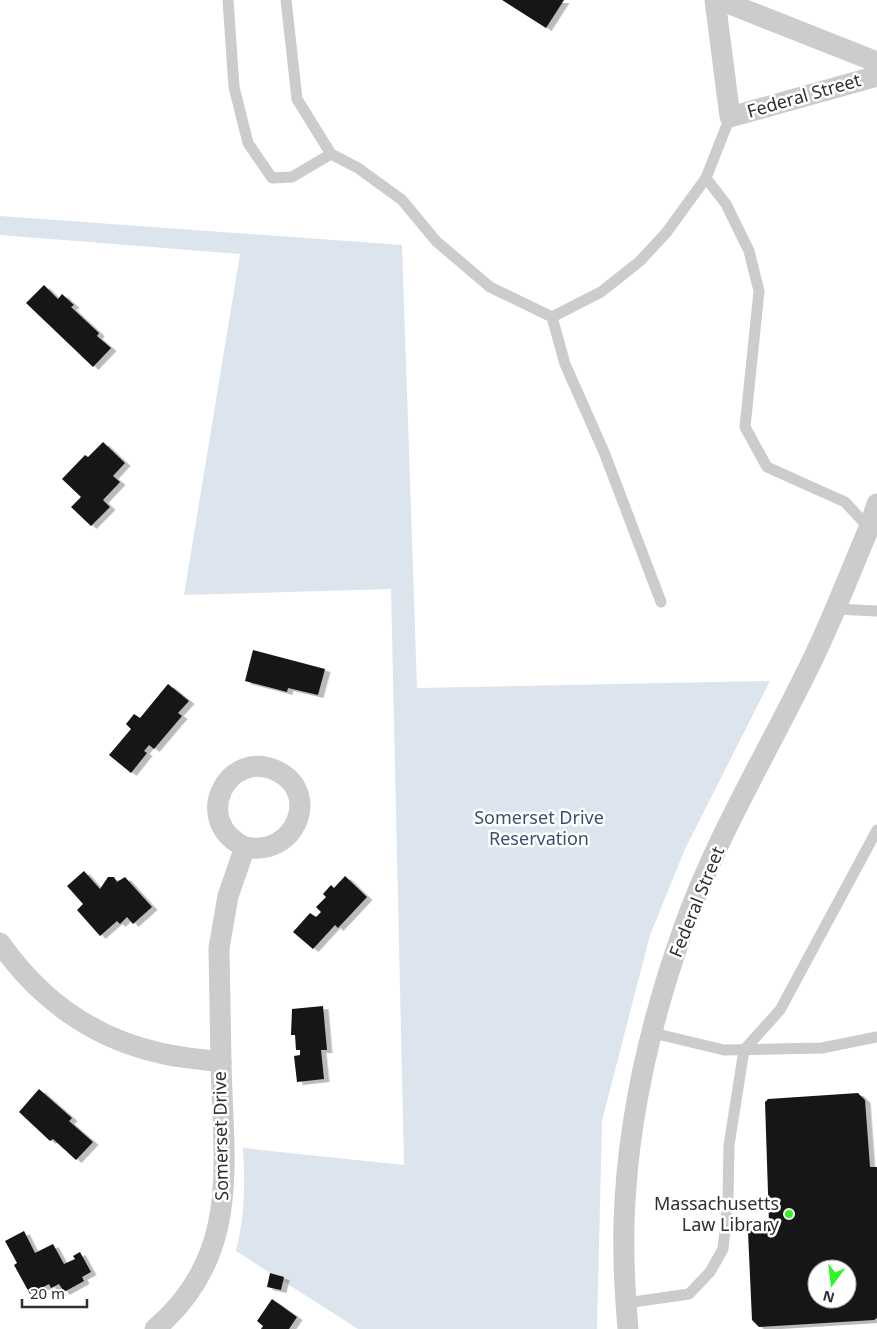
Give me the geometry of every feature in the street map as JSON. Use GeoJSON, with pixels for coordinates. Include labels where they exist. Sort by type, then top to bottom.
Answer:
{"type":"FeatureCollection","features":[{"type":"Feature","properties":{"kind":"street","name":"Federal Street"},"geometry":{"type":"LineString","coordinates":[[715,0],[730,117],[877,76]]}},
{"type":"Feature","properties":{"kind":"street","name":"Federal Street"},"geometry":{"type":"LineString","coordinates":[[720,0],[877,62]]}},
{"type":"Feature","properties":{"kind":"street","name":"Federal Street"},"geometry":{"type":"LineString","coordinates":[[628,1329],[624,1222],[631,1145],[642,1079],[653,1033],[683,930],[711,861],[810,666],[870,528],[877,504]]}},
{"type":"Feature","properties":{"kind":"street"},"geometry":{"type":"LineString","coordinates":[[221,1062],[219,948],[226,904],[245,847]]}},
{"type":"Feature","properties":{"kind":"street","name":"Somerset Drive"},"geometry":{"type":"LineString","coordinates":[[0,943],[31,982],[52,1002],[101,1033],[128,1044],[161,1053],[221,1062],[224,1181],[222,1210],[217,1237],[207,1263],[194,1288],[177,1310],[155,1329]]}},
{"type":"Feature","properties":{"kind":"lane"},"geometry":{"type":"LineString","coordinates":[[228,0],[234,87],[248,143],[272,178],[292,177],[331,154]]}},
{"type":"Feature","properties":{"kind":"lane"},"geometry":{"type":"LineString","coordinates":[[286,0],[297,99],[331,154],[358,168],[402,200],[436,241],[490,287],[552,317],[565,364],[604,452],[661,602]]}},
{"type":"Feature","properties":{"kind":"lane"},"geometry":{"type":"LineString","coordinates":[[552,317],[601,292],[640,261],[666,233],[706,178],[730,117]]}},
{"type":"Feature","properties":{"kind":"lane"},"geometry":{"type":"LineString","coordinates":[[706,178],[726,204],[749,251],[758,291],[745,427],[767,467],[845,502],[870,528]]}},
{"type":"Feature","properties":{"kind":"lane"},"geometry":{"type":"LineString","coordinates":[[835,608],[877,610]]}},
{"type":"Feature","properties":{"kind":"lane"},"geometry":{"type":"LineString","coordinates":[[626,1303],[689,1294],[710,1272],[722,1249],[728,1200],[729,1145],[744,1050],[780,1010],[877,830]]}},
{"type":"Feature","properties":{"kind":"lane"},"geometry":{"type":"LineString","coordinates":[[653,1033],[724,1050],[822,1048],[877,1037]]}},
{"type":"Feature","properties":{"kind":"green space","name":"Somerset Drive Reservation"},"geometry":{"type":"Polygon","coordinates":[[[0,216],[402,245],[417,688],[770,681],[685,849],[650,935],[602,1121],[597,1329],[358,1329],[236,1251],[244,1200],[243,1148],[404,1165],[391,589],[184,595],[240,254],[0,235],[0,216]]]}},
{"type":"Feature","properties":{"kind":"building"},"geometry":{"type":"Polygon","coordinates":[[[502,0],[564,0],[546,28],[502,0]]]}},
{"type":"Feature","properties":{"kind":"building"},"geometry":{"type":"Polygon","coordinates":[[[44,285],[58,299],[62,294],[74,305],[71,307],[99,333],[97,336],[111,348],[93,367],[26,303],[44,285]]]}},
{"type":"Feature","properties":{"kind":"building"},"geometry":{"type":"Polygon","coordinates":[[[103,442],[125,463],[113,476],[120,482],[103,500],[110,507],[91,526],[71,507],[81,497],[62,479],[85,455],[88,457],[103,442]]]}},
{"type":"Feature","properties":{"kind":"building"},"geometry":{"type":"Polygon","coordinates":[[[253,650],[325,669],[318,695],[288,688],[287,692],[245,681],[253,650]]]}},
{"type":"Feature","properties":{"kind":"building"},"geometry":{"type":"Polygon","coordinates":[[[168,684],[189,701],[178,713],[182,716],[154,749],[149,745],[144,751],[147,753],[131,773],[109,755],[131,729],[126,724],[134,714],[140,718],[168,684]]]}},
{"type":"Feature","properties":{"kind":"building"},"geometry":{"type":"Polygon","coordinates":[[[84,871],[100,889],[108,877],[114,877],[117,882],[125,877],[152,907],[133,924],[127,917],[120,924],[117,921],[100,936],[77,910],[83,904],[67,886],[84,871]]]}},
{"type":"Feature","properties":{"kind":"building"},"geometry":{"type":"Polygon","coordinates":[[[345,876],[367,897],[338,928],[335,925],[313,949],[293,932],[310,913],[316,917],[321,912],[316,907],[326,897],[323,894],[331,885],[334,888],[345,876]]]}},
{"type":"Feature","properties":{"kind":"building"},"geometry":{"type":"Polygon","coordinates":[[[323,1006],[327,1050],[321,1050],[324,1079],[297,1082],[294,1056],[300,1055],[300,1050],[296,1050],[295,1035],[291,1035],[292,1009],[323,1006]]]}},
{"type":"Feature","properties":{"kind":"building"},"geometry":{"type":"Polygon","coordinates":[[[39,1089],[72,1118],[69,1121],[93,1142],[76,1160],[53,1139],[50,1141],[19,1112],[39,1089]]]}},
{"type":"Feature","properties":{"kind":"building"},"geometry":{"type":"Polygon","coordinates":[[[858,1093],[865,1100],[870,1167],[877,1167],[877,1318],[874,1320],[759,1327],[752,1320],[748,1232],[753,1225],[769,1223],[765,1102],[768,1099],[858,1093]]]}},
{"type":"Feature","properties":{"kind":"building"},"geometry":{"type":"Polygon","coordinates":[[[24,1231],[35,1253],[53,1244],[64,1264],[75,1259],[73,1256],[80,1252],[91,1272],[82,1277],[84,1281],[64,1292],[59,1284],[51,1288],[49,1284],[30,1294],[14,1265],[17,1263],[5,1241],[24,1231]]]}},
{"type":"Feature","properties":{"kind":"building"},"geometry":{"type":"Polygon","coordinates":[[[270,1273],[284,1277],[281,1290],[267,1287],[270,1273]]]}},
{"type":"Feature","properties":{"kind":"building"},"geometry":{"type":"Polygon","coordinates":[[[272,1299],[297,1317],[289,1329],[261,1329],[263,1326],[257,1321],[272,1299]]]}},
{"type":"Feature","properties":{"kind":"place","name":"Massachusetts Law Library"},"geometry":{"type":"Point","coordinates":[789,1214]}}]}
